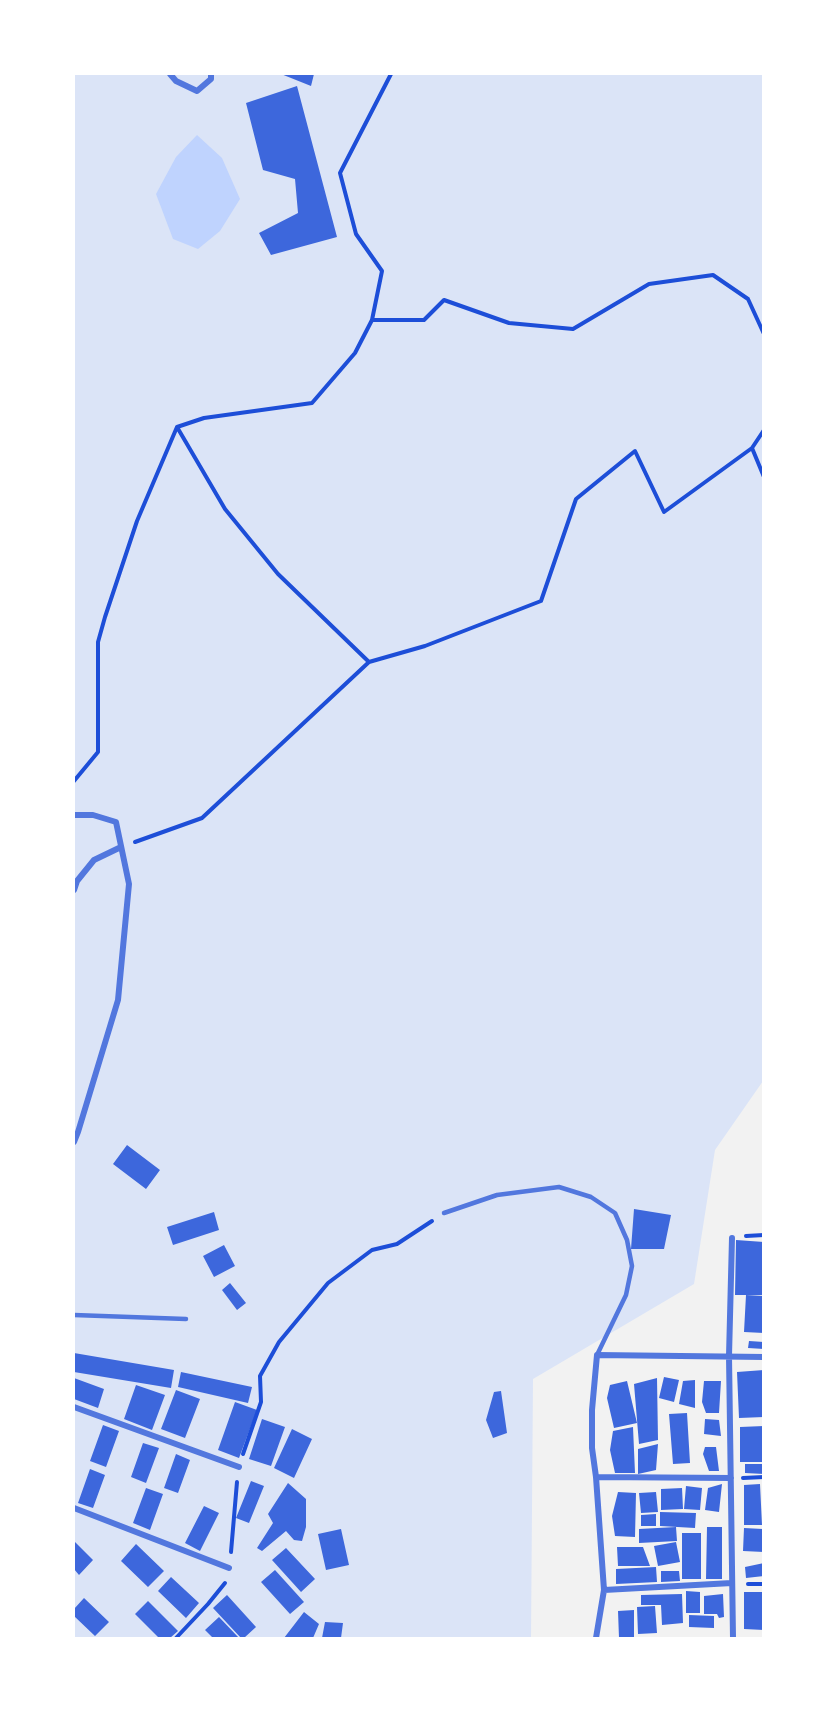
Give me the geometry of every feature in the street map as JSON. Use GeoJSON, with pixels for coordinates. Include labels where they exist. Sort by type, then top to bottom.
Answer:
{"type":"FeatureCollection","features":[{"type":"Feature","properties":{"kind":"street"},"geometry":{"type":"LineString","coordinates":[[170,74],[176,81],[196,91],[211,78],[211,74]]}},
{"type":"Feature","properties":{"kind":"street"},"geometry":{"type":"LineString","coordinates":[[74,815],[93,815],[116,822],[129,884],[118,1000],[74,1142]]}},
{"type":"Feature","properties":{"kind":"street"},"geometry":{"type":"LineString","coordinates":[[74,890],[77,881],[94,860],[121,847]]}},
{"type":"Feature","properties":{"kind":"street"},"geometry":{"type":"LineString","coordinates":[[732,1238],[729,1356],[733,1638]]}},
{"type":"Feature","properties":{"kind":"street"},"geometry":{"type":"LineString","coordinates":[[596,1638],[604,1590],[592,1448],[592,1410],[597,1355],[764,1357]]}},
{"type":"Feature","properties":{"kind":"street"},"geometry":{"type":"LineString","coordinates":[[74,1407],[239,1467]]}},
{"type":"Feature","properties":{"kind":"street"},"geometry":{"type":"LineString","coordinates":[[596,1477],[731,1478]]}},
{"type":"Feature","properties":{"kind":"street"},"geometry":{"type":"LineString","coordinates":[[74,1508],[229,1568]]}},
{"type":"Feature","properties":{"kind":"street"},"geometry":{"type":"LineString","coordinates":[[604,1590],[732,1583]]}},
{"type":"Feature","properties":{"kind":"lane"},"geometry":{"type":"LineString","coordinates":[[444,1213],[498,1194],[560,1187],[591,1197],[615,1213],[627,1240],[632,1266],[626,1295],[597,1355]]}},
{"type":"Feature","properties":{"kind":"lane"},"geometry":{"type":"LineString","coordinates":[[74,1315],[186,1319]]}},
{"type":"Feature","properties":{"kind":"path"},"geometry":{"type":"LineString","coordinates":[[74,781],[98,752],[98,642],[105,617],[137,521],[177,427],[204,418],[312,403],[355,353],[372,320],[382,271],[356,234],[340,173],[391,74]]}},
{"type":"Feature","properties":{"kind":"path"},"geometry":{"type":"LineString","coordinates":[[372,320],[424,320],[444,300],[509,323],[573,329],[649,284],[713,274],[748,299],[764,334]]}},
{"type":"Feature","properties":{"kind":"path"},"geometry":{"type":"LineString","coordinates":[[177,427],[225,509],[278,574],[369,662]]}},
{"type":"Feature","properties":{"kind":"path"},"geometry":{"type":"LineString","coordinates":[[121,847],[202,818],[369,662],[424,646],[541,601],[576,499],[635,451],[664,512],[752,448],[764,430]]}},
{"type":"Feature","properties":{"kind":"path"},"geometry":{"type":"LineString","coordinates":[[752,448],[764,477]]}},
{"type":"Feature","properties":{"kind":"path"},"geometry":{"type":"LineString","coordinates":[[176,1638],[225,1584],[229,1568],[239,1467],[261,1402],[260,1376],[279,1342],[328,1284],[372,1250],[398,1244],[444,1213]]}},
{"type":"Feature","properties":{"kind":"shaded area"},"geometry":{"type":"Polygon","coordinates":[[[74,74],[763,74],[763,1081],[715,1150],[694,1284],[533,1379],[531,1638],[74,1638],[74,74]]]}},
{"type":"Feature","properties":{"kind":"water"},"geometry":{"type":"Polygon","coordinates":[[[197,135],[222,158],[240,199],[220,231],[198,249],[173,239],[156,194],[176,157],[197,135]]]}},
{"type":"Feature","properties":{"kind":"building"},"geometry":{"type":"Polygon","coordinates":[[[281,74],[314,74],[311,86],[281,74]]]}},
{"type":"Feature","properties":{"kind":"building"},"geometry":{"type":"Polygon","coordinates":[[[297,86],[337,237],[271,255],[259,233],[298,213],[295,179],[263,170],[246,103],[297,86]]]}},
{"type":"Feature","properties":{"kind":"building"},"geometry":{"type":"Polygon","coordinates":[[[127,1145],[160,1170],[146,1189],[113,1164],[127,1145]]]}},
{"type":"Feature","properties":{"kind":"building"},"geometry":{"type":"Polygon","coordinates":[[[634,1209],[671,1215],[664,1249],[631,1249],[634,1209]]]}},
{"type":"Feature","properties":{"kind":"building"},"geometry":{"type":"Polygon","coordinates":[[[214,1212],[219,1230],[173,1245],[167,1227],[214,1212]]]}},
{"type":"Feature","properties":{"kind":"building"},"geometry":{"type":"Polygon","coordinates":[[[736,1240],[764,1242],[764,1295],[735,1295],[736,1240]]]}},
{"type":"Feature","properties":{"kind":"building"},"geometry":{"type":"Polygon","coordinates":[[[224,1245],[235,1266],[214,1277],[203,1256],[224,1245]]]}},
{"type":"Feature","properties":{"kind":"building"},"geometry":{"type":"Polygon","coordinates":[[[230,1283],[246,1303],[237,1310],[222,1290],[230,1283]]]}},
{"type":"Feature","properties":{"kind":"building"},"geometry":{"type":"Polygon","coordinates":[[[746,1295],[764,1296],[764,1333],[744,1332],[746,1295]]]}},
{"type":"Feature","properties":{"kind":"building"},"geometry":{"type":"Polygon","coordinates":[[[749,1341],[764,1342],[764,1349],[748,1348],[749,1341]]]}},
{"type":"Feature","properties":{"kind":"building"},"geometry":{"type":"Polygon","coordinates":[[[74,1353],[174,1370],[171,1388],[74,1372],[74,1353]]]}},
{"type":"Feature","properties":{"kind":"building"},"geometry":{"type":"Polygon","coordinates":[[[764,1370],[764,1417],[739,1418],[737,1372],[764,1370]]]}},
{"type":"Feature","properties":{"kind":"building"},"geometry":{"type":"Polygon","coordinates":[[[181,1372],[252,1387],[248,1403],[178,1387],[181,1372]]]}},
{"type":"Feature","properties":{"kind":"building"},"geometry":{"type":"Polygon","coordinates":[[[664,1377],[679,1380],[674,1402],[659,1398],[664,1377]]]}},
{"type":"Feature","properties":{"kind":"building"},"geometry":{"type":"Polygon","coordinates":[[[74,1378],[104,1389],[98,1408],[74,1399],[74,1378]]]}},
{"type":"Feature","properties":{"kind":"building"},"geometry":{"type":"Polygon","coordinates":[[[657,1378],[658,1440],[639,1444],[634,1384],[657,1378]]]}},
{"type":"Feature","properties":{"kind":"building"},"geometry":{"type":"Polygon","coordinates":[[[695,1380],[695,1408],[679,1404],[683,1381],[695,1380]]]}},
{"type":"Feature","properties":{"kind":"building"},"geometry":{"type":"Polygon","coordinates":[[[627,1381],[637,1423],[614,1428],[607,1398],[610,1385],[627,1381]]]}},
{"type":"Feature","properties":{"kind":"building"},"geometry":{"type":"Polygon","coordinates":[[[704,1381],[721,1381],[719,1413],[706,1413],[702,1402],[704,1381]]]}},
{"type":"Feature","properties":{"kind":"building"},"geometry":{"type":"Polygon","coordinates":[[[136,1385],[165,1395],[152,1430],[124,1419],[136,1385]]]}},
{"type":"Feature","properties":{"kind":"building"},"geometry":{"type":"Polygon","coordinates":[[[176,1390],[200,1399],[185,1438],[161,1429],[176,1390]]]}},
{"type":"Feature","properties":{"kind":"building"},"geometry":{"type":"Polygon","coordinates":[[[501,1391],[507,1433],[493,1438],[486,1420],[494,1392],[501,1391]]]}},
{"type":"Feature","properties":{"kind":"building"},"geometry":{"type":"Polygon","coordinates":[[[235,1402],[257,1410],[239,1458],[218,1450],[235,1402]]]}},
{"type":"Feature","properties":{"kind":"building"},"geometry":{"type":"Polygon","coordinates":[[[687,1413],[690,1463],[673,1464],[669,1414],[687,1413]]]}},
{"type":"Feature","properties":{"kind":"building"},"geometry":{"type":"Polygon","coordinates":[[[262,1419],[285,1427],[271,1466],[249,1459],[262,1419]]]}},
{"type":"Feature","properties":{"kind":"building"},"geometry":{"type":"Polygon","coordinates":[[[705,1419],[719,1420],[721,1436],[704,1434],[705,1419]]]}},
{"type":"Feature","properties":{"kind":"building"},"geometry":{"type":"Polygon","coordinates":[[[103,1425],[119,1431],[106,1467],[90,1461],[103,1425]]]}},
{"type":"Feature","properties":{"kind":"building"},"geometry":{"type":"Polygon","coordinates":[[[764,1426],[764,1462],[740,1462],[740,1427],[764,1426]]]}},
{"type":"Feature","properties":{"kind":"building"},"geometry":{"type":"Polygon","coordinates":[[[633,1427],[635,1473],[615,1473],[610,1450],[613,1431],[633,1427]]]}},
{"type":"Feature","properties":{"kind":"building"},"geometry":{"type":"Polygon","coordinates":[[[292,1429],[312,1439],[294,1478],[274,1468],[292,1429]]]}},
{"type":"Feature","properties":{"kind":"building"},"geometry":{"type":"Polygon","coordinates":[[[143,1443],[159,1448],[146,1483],[131,1477],[143,1443]]]}},
{"type":"Feature","properties":{"kind":"building"},"geometry":{"type":"Polygon","coordinates":[[[658,1444],[656,1470],[638,1474],[638,1449],[658,1444]]]}},
{"type":"Feature","properties":{"kind":"building"},"geometry":{"type":"Polygon","coordinates":[[[705,1447],[716,1447],[719,1471],[709,1471],[703,1454],[705,1447]]]}},
{"type":"Feature","properties":{"kind":"building"},"geometry":{"type":"Polygon","coordinates":[[[176,1454],[190,1460],[178,1493],[164,1488],[176,1454]]]}},
{"type":"Feature","properties":{"kind":"building"},"geometry":{"type":"Polygon","coordinates":[[[745,1464],[764,1464],[764,1474],[745,1473],[745,1464]]]}},
{"type":"Feature","properties":{"kind":"building"},"geometry":{"type":"Polygon","coordinates":[[[90,1469],[105,1475],[93,1508],[78,1503],[90,1469]]]}},
{"type":"Feature","properties":{"kind":"building"},"geometry":{"type":"Polygon","coordinates":[[[251,1481],[264,1486],[249,1523],[236,1518],[251,1481]]]}},
{"type":"Feature","properties":{"kind":"building"},"geometry":{"type":"Polygon","coordinates":[[[288,1483],[306,1499],[306,1527],[302,1541],[294,1540],[286,1531],[262,1551],[257,1548],[273,1523],[268,1514],[288,1483]]]}},
{"type":"Feature","properties":{"kind":"building"},"geometry":{"type":"Polygon","coordinates":[[[722,1484],[719,1512],[705,1510],[708,1488],[722,1484]]]}},
{"type":"Feature","properties":{"kind":"building"},"geometry":{"type":"Polygon","coordinates":[[[760,1484],[762,1525],[744,1525],[744,1485],[760,1484]]]}},
{"type":"Feature","properties":{"kind":"building"},"geometry":{"type":"Polygon","coordinates":[[[686,1486],[702,1488],[700,1510],[684,1509],[686,1486]]]}},
{"type":"Feature","properties":{"kind":"building"},"geometry":{"type":"Polygon","coordinates":[[[146,1488],[163,1494],[150,1530],[133,1523],[146,1488]]]}},
{"type":"Feature","properties":{"kind":"building"},"geometry":{"type":"Polygon","coordinates":[[[682,1488],[683,1509],[661,1510],[661,1489],[682,1488]]]}},
{"type":"Feature","properties":{"kind":"building"},"geometry":{"type":"Polygon","coordinates":[[[618,1492],[636,1493],[635,1537],[615,1536],[612,1516],[618,1492]]]}},
{"type":"Feature","properties":{"kind":"building"},"geometry":{"type":"Polygon","coordinates":[[[656,1492],[658,1512],[641,1513],[639,1493],[656,1492]]]}},
{"type":"Feature","properties":{"kind":"building"},"geometry":{"type":"Polygon","coordinates":[[[204,1506],[219,1513],[200,1551],[185,1543],[204,1506]]]}},
{"type":"Feature","properties":{"kind":"building"},"geometry":{"type":"Polygon","coordinates":[[[660,1512],[696,1513],[695,1528],[660,1526],[660,1512]]]}},
{"type":"Feature","properties":{"kind":"building"},"geometry":{"type":"Polygon","coordinates":[[[656,1514],[656,1526],[641,1526],[641,1515],[656,1514]]]}},
{"type":"Feature","properties":{"kind":"building"},"geometry":{"type":"Polygon","coordinates":[[[676,1527],[677,1541],[639,1543],[639,1529],[676,1527]]]}},
{"type":"Feature","properties":{"kind":"building"},"geometry":{"type":"Polygon","coordinates":[[[707,1527],[722,1527],[722,1579],[706,1579],[707,1527]]]}},
{"type":"Feature","properties":{"kind":"building"},"geometry":{"type":"Polygon","coordinates":[[[744,1528],[763,1529],[764,1552],[743,1551],[744,1528]]]}},
{"type":"Feature","properties":{"kind":"building"},"geometry":{"type":"Polygon","coordinates":[[[341,1529],[349,1565],[326,1570],[318,1534],[341,1529]]]}},
{"type":"Feature","properties":{"kind":"building"},"geometry":{"type":"Polygon","coordinates":[[[682,1533],[701,1533],[701,1579],[682,1579],[682,1533]]]}},
{"type":"Feature","properties":{"kind":"building"},"geometry":{"type":"Polygon","coordinates":[[[74,1541],[93,1560],[79,1575],[74,1569],[74,1541]]]}},
{"type":"Feature","properties":{"kind":"building"},"geometry":{"type":"Polygon","coordinates":[[[676,1542],[680,1562],[658,1566],[654,1546],[676,1542]]]}},
{"type":"Feature","properties":{"kind":"building"},"geometry":{"type":"Polygon","coordinates":[[[136,1544],[164,1571],[148,1587],[121,1561],[136,1544]]]}},
{"type":"Feature","properties":{"kind":"building"},"geometry":{"type":"Polygon","coordinates":[[[617,1547],[643,1547],[650,1566],[618,1566],[617,1547]]]}},
{"type":"Feature","properties":{"kind":"building"},"geometry":{"type":"Polygon","coordinates":[[[286,1548],[315,1579],[301,1592],[272,1560],[286,1548]]]}},
{"type":"Feature","properties":{"kind":"building"},"geometry":{"type":"Polygon","coordinates":[[[764,1563],[764,1576],[746,1578],[745,1567],[764,1563]]]}},
{"type":"Feature","properties":{"kind":"building"},"geometry":{"type":"Polygon","coordinates":[[[656,1567],[657,1582],[616,1584],[616,1569],[656,1567]]]}},
{"type":"Feature","properties":{"kind":"building"},"geometry":{"type":"Polygon","coordinates":[[[275,1570],[304,1602],[290,1614],[261,1582],[275,1570]]]}},
{"type":"Feature","properties":{"kind":"building"},"geometry":{"type":"Polygon","coordinates":[[[661,1571],[679,1571],[680,1581],[661,1582],[661,1571]]]}},
{"type":"Feature","properties":{"kind":"building"},"geometry":{"type":"Polygon","coordinates":[[[171,1577],[199,1603],[186,1618],[158,1591],[171,1577]]]}},
{"type":"Feature","properties":{"kind":"building"},"geometry":{"type":"Polygon","coordinates":[[[686,1591],[700,1592],[700,1613],[686,1613],[686,1591]]]}},
{"type":"Feature","properties":{"kind":"building"},"geometry":{"type":"Polygon","coordinates":[[[744,1592],[764,1592],[764,1630],[744,1629],[744,1592]]]}},
{"type":"Feature","properties":{"kind":"building"},"geometry":{"type":"Polygon","coordinates":[[[682,1594],[683,1623],[662,1625],[661,1605],[641,1605],[641,1595],[682,1594]]]}},
{"type":"Feature","properties":{"kind":"building"},"geometry":{"type":"Polygon","coordinates":[[[723,1594],[724,1617],[719,1618],[717,1614],[704,1614],[704,1596],[723,1594]]]}},
{"type":"Feature","properties":{"kind":"building"},"geometry":{"type":"Polygon","coordinates":[[[227,1595],[256,1627],[244,1638],[241,1638],[213,1608],[227,1595]]]}},
{"type":"Feature","properties":{"kind":"building"},"geometry":{"type":"Polygon","coordinates":[[[84,1598],[109,1622],[95,1636],[74,1616],[74,1609],[84,1598]]]}},
{"type":"Feature","properties":{"kind":"building"},"geometry":{"type":"Polygon","coordinates":[[[148,1601],[178,1631],[170,1638],[159,1638],[135,1614],[148,1601]]]}},
{"type":"Feature","properties":{"kind":"building"},"geometry":{"type":"Polygon","coordinates":[[[655,1606],[657,1633],[638,1634],[637,1607],[655,1606]]]}},
{"type":"Feature","properties":{"kind":"building"},"geometry":{"type":"Polygon","coordinates":[[[634,1610],[634,1638],[619,1638],[618,1611],[634,1610]]]}},
{"type":"Feature","properties":{"kind":"building"},"geometry":{"type":"Polygon","coordinates":[[[304,1612],[319,1624],[313,1638],[284,1638],[304,1612]]]}},
{"type":"Feature","properties":{"kind":"building"},"geometry":{"type":"Polygon","coordinates":[[[689,1615],[714,1616],[714,1628],[689,1627],[689,1615]]]}},
{"type":"Feature","properties":{"kind":"building"},"geometry":{"type":"Polygon","coordinates":[[[219,1617],[239,1638],[213,1638],[205,1630],[219,1617]]]}},
{"type":"Feature","properties":{"kind":"building"},"geometry":{"type":"Polygon","coordinates":[[[325,1622],[343,1623],[341,1638],[322,1638],[325,1622]]]}}]}
